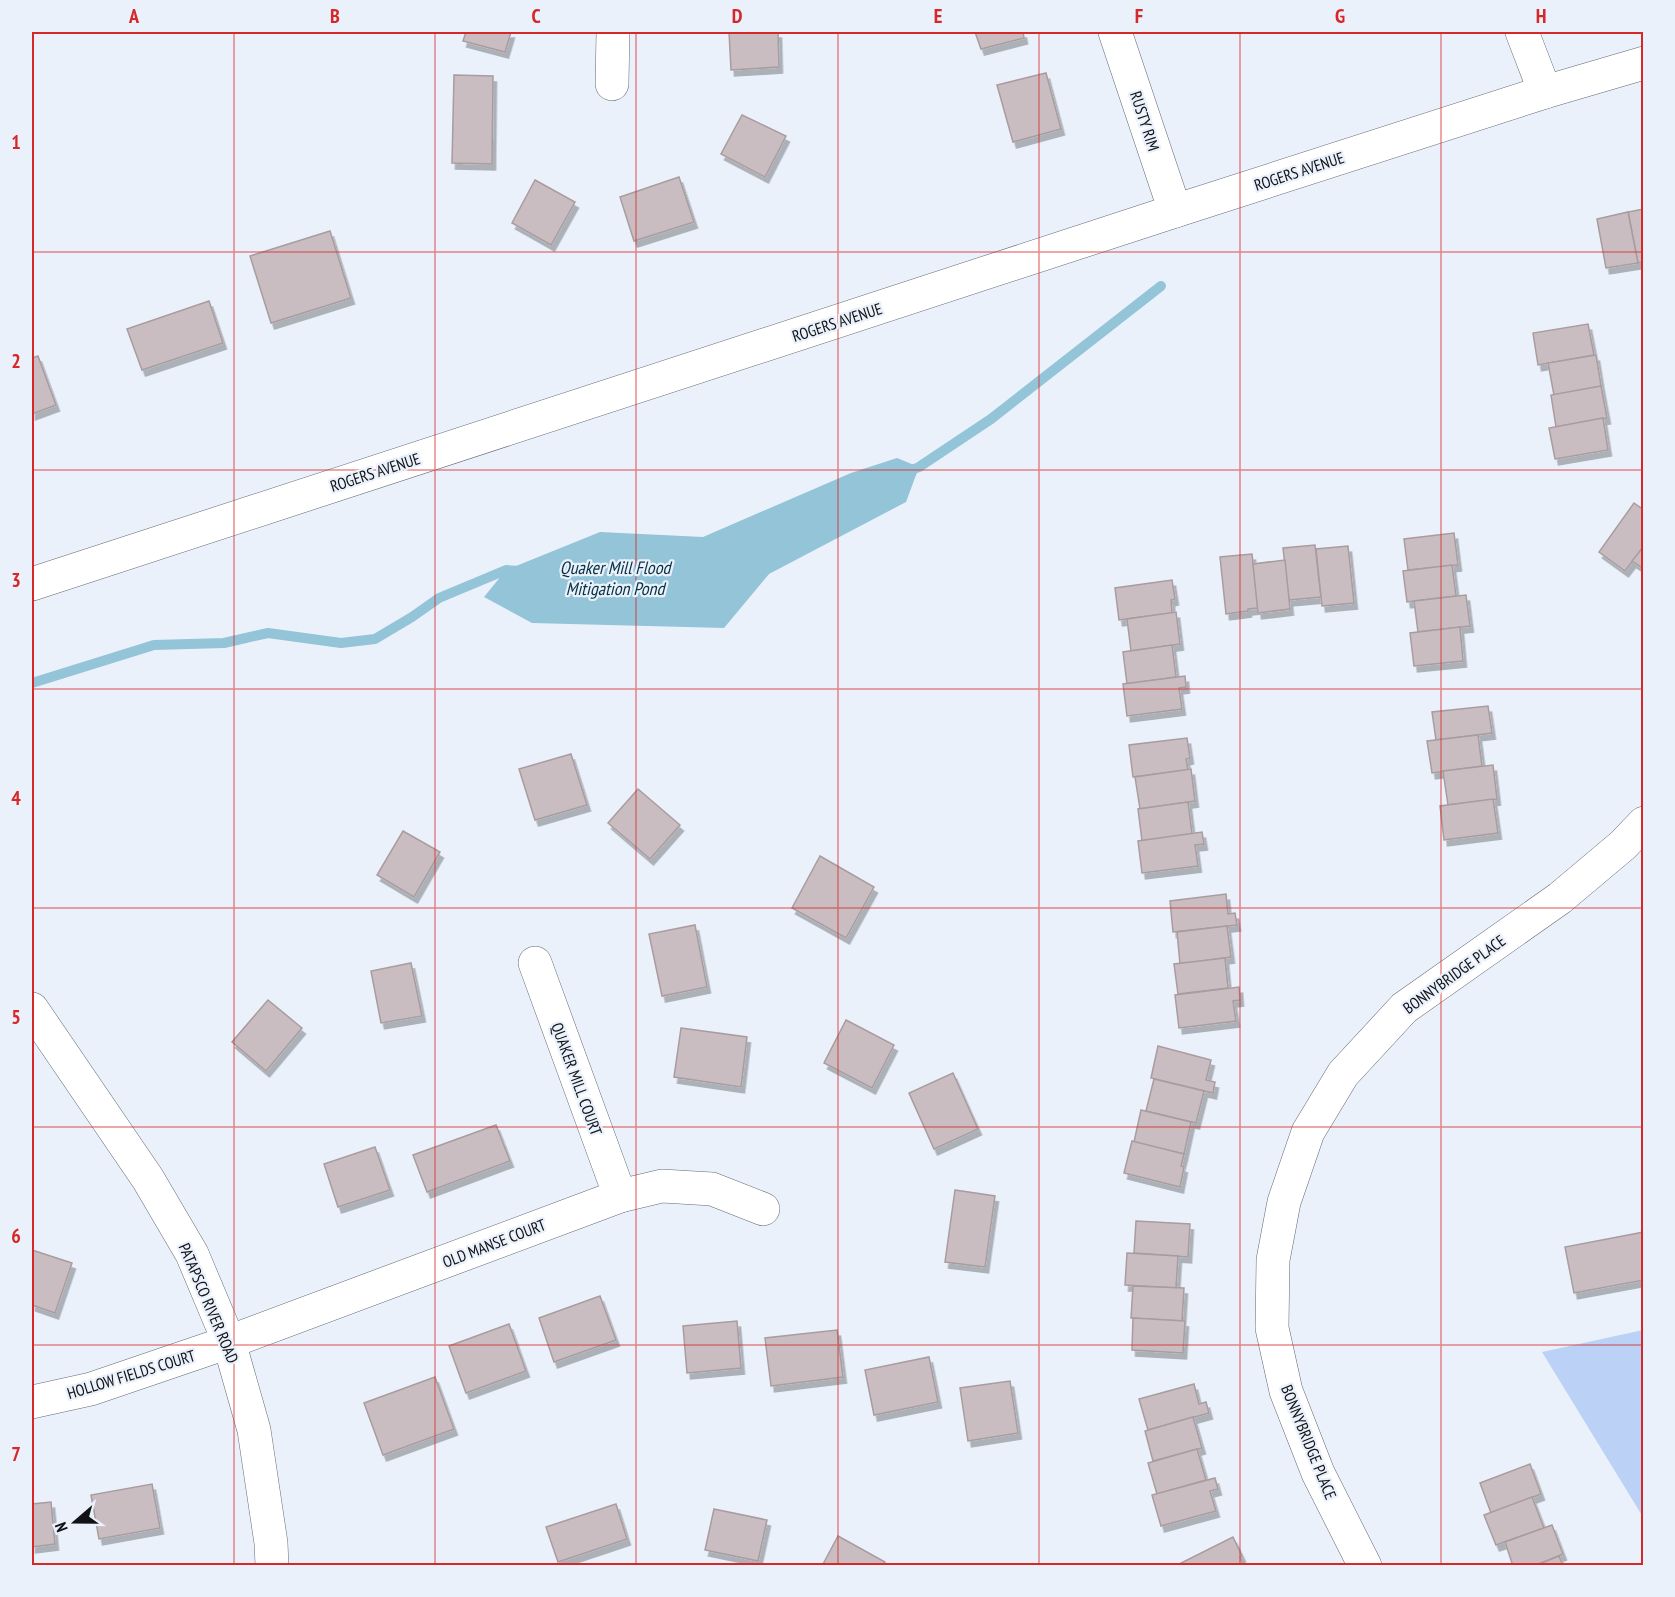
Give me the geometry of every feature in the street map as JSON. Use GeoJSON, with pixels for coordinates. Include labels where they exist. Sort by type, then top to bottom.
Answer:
{"type":"FeatureCollection","features":[{"type":"Feature","properties":{"kind":"street"},"geometry":{"type":"LineString","coordinates":[[612,84],[613,32]]}},
{"type":"Feature","properties":{"kind":"street","name":"RUSTY RIM"},"geometry":{"type":"LineString","coordinates":[[1115,32],[1175,211]]}},
{"type":"Feature","properties":{"kind":"street"},"geometry":{"type":"LineString","coordinates":[[1522,32],[1545,92]]}},
{"type":"Feature","properties":{"kind":"street","name":"ROGERS AVENUE"},"geometry":{"type":"LineString","coordinates":[[32,584],[1175,211],[1545,92],[1644,63]]}},
{"type":"Feature","properties":{"kind":"street","name":"BONNYBRIDGE PLACE"},"geometry":{"type":"LineString","coordinates":[[1365,1566],[1318,1473],[1286,1390],[1272,1328],[1273,1260],[1284,1202],[1308,1132],[1343,1074],[1404,1008],[1560,898],[1623,845],[1644,823]]}},
{"type":"Feature","properties":{"kind":"street","name":"QUAKER MILL COURT"},"geometry":{"type":"LineString","coordinates":[[535,963],[620,1196]]}},
{"type":"Feature","properties":{"kind":"street","name":"PATAPSCO RIVER ROAD"},"geometry":{"type":"LineString","coordinates":[[32,1010],[148,1179],[192,1254],[229,1342],[254,1430],[271,1543],[272,1566]]}},
{"type":"Feature","properties":{"kind":"street","name":"OLD MANSE COURT"},"geometry":{"type":"LineString","coordinates":[[229,1342],[620,1196],[662,1186],[712,1189],[763,1209]]}},
{"type":"Feature","properties":{"kind":"street","name":"HOLLOW FIELDS COURT"},"geometry":{"type":"LineString","coordinates":[[32,1402],[91,1389],[229,1342]]}},
{"type":"Feature","properties":{"kind":"shaded area"},"geometry":{"type":"Polygon","coordinates":[[[1644,1330],[1643,1517],[1542,1352],[1644,1330]]]}},
{"type":"Feature","properties":{"kind":"water","name":"Quaker Mill Flood Mitigation Pond"},"geometry":{"type":"Polygon","coordinates":[[[897,458],[919,467],[906,502],[769,574],[724,628],[532,623],[484,597],[506,570],[600,532],[703,537],[851,473],[897,458]]]}},
{"type":"Feature","properties":{"kind":"building"},"geometry":{"type":"Polygon","coordinates":[[[466,32],[511,32],[505,52],[463,41],[466,32]]]}},
{"type":"Feature","properties":{"kind":"building"},"geometry":{"type":"Polygon","coordinates":[[[729,32],[778,32],[779,67],[731,70],[729,32]]]}},
{"type":"Feature","properties":{"kind":"building"},"geometry":{"type":"Polygon","coordinates":[[[975,32],[1023,32],[1024,38],[981,49],[975,32]]]}},
{"type":"Feature","properties":{"kind":"building"},"geometry":{"type":"Polygon","coordinates":[[[1046,73],[1061,129],[1013,142],[997,85],[1046,73]]]}},
{"type":"Feature","properties":{"kind":"building"},"geometry":{"type":"Polygon","coordinates":[[[454,75],[493,76],[492,164],[452,163],[454,75]]]}},
{"type":"Feature","properties":{"kind":"building"},"geometry":{"type":"Polygon","coordinates":[[[742,115],[786,136],[765,177],[721,154],[742,115]]]}},
{"type":"Feature","properties":{"kind":"building"},"geometry":{"type":"Polygon","coordinates":[[[679,177],[694,222],[634,241],[620,197],[679,177]]]}},
{"type":"Feature","properties":{"kind":"building"},"geometry":{"type":"Polygon","coordinates":[[[535,180],[575,202],[551,245],[512,223],[535,180]]]}},
{"type":"Feature","properties":{"kind":"building"},"geometry":{"type":"Polygon","coordinates":[[[1644,209],[1644,262],[1638,263],[1628,212],[1644,209]]]}},
{"type":"Feature","properties":{"kind":"building"},"geometry":{"type":"Polygon","coordinates":[[[1628,212],[1638,263],[1606,268],[1597,219],[1628,212]]]}},
{"type":"Feature","properties":{"kind":"building"},"geometry":{"type":"Polygon","coordinates":[[[330,231],[351,298],[271,323],[250,256],[330,231]]]}},
{"type":"Feature","properties":{"kind":"building"},"geometry":{"type":"Polygon","coordinates":[[[209,301],[223,343],[142,370],[127,329],[209,301]]]}},
{"type":"Feature","properties":{"kind":"building"},"geometry":{"type":"Polygon","coordinates":[[[1588,324],[1594,355],[1538,365],[1533,333],[1588,324]]]}},
{"type":"Feature","properties":{"kind":"building"},"geometry":{"type":"Polygon","coordinates":[[[1596,355],[1601,386],[1554,395],[1548,363],[1596,355]]]}},
{"type":"Feature","properties":{"kind":"building"},"geometry":{"type":"Polygon","coordinates":[[[38,356],[56,405],[32,414],[32,358],[38,356]]]}},
{"type":"Feature","properties":{"kind":"building"},"geometry":{"type":"Polygon","coordinates":[[[1601,386],[1607,418],[1556,427],[1551,395],[1601,386]]]}},
{"type":"Feature","properties":{"kind":"building"},"geometry":{"type":"Polygon","coordinates":[[[1603,418],[1608,450],[1555,459],[1549,428],[1603,418]]]}},
{"type":"Feature","properties":{"kind":"building"},"geometry":{"type":"Polygon","coordinates":[[[1634,503],[1644,510],[1644,546],[1625,571],[1599,552],[1634,503]]]}},
{"type":"Feature","properties":{"kind":"building"},"geometry":{"type":"Polygon","coordinates":[[[1454,533],[1458,565],[1408,570],[1404,539],[1454,533]]]}},
{"type":"Feature","properties":{"kind":"building"},"geometry":{"type":"Polygon","coordinates":[[[1315,545],[1321,597],[1289,600],[1283,548],[1315,545]]]}},
{"type":"Feature","properties":{"kind":"building"},"geometry":{"type":"Polygon","coordinates":[[[1348,546],[1354,603],[1322,606],[1316,549],[1348,546]]]}},
{"type":"Feature","properties":{"kind":"building"},"geometry":{"type":"Polygon","coordinates":[[[1644,546],[1644,569],[1632,561],[1644,546]]]}},
{"type":"Feature","properties":{"kind":"building"},"geometry":{"type":"Polygon","coordinates":[[[1252,554],[1258,608],[1226,614],[1220,557],[1252,554]]]}},
{"type":"Feature","properties":{"kind":"building"},"geometry":{"type":"Polygon","coordinates":[[[1285,560],[1290,609],[1258,613],[1253,564],[1285,560]]]}},
{"type":"Feature","properties":{"kind":"building"},"geometry":{"type":"Polygon","coordinates":[[[1452,565],[1456,596],[1407,602],[1403,571],[1452,565]]]}},
{"type":"Feature","properties":{"kind":"building"},"geometry":{"type":"Polygon","coordinates":[[[1172,580],[1175,599],[1171,600],[1172,613],[1119,620],[1115,588],[1172,580]]]}},
{"type":"Feature","properties":{"kind":"building"},"geometry":{"type":"Polygon","coordinates":[[[1466,595],[1470,626],[1418,632],[1414,601],[1466,595]]]}},
{"type":"Feature","properties":{"kind":"building"},"geometry":{"type":"Polygon","coordinates":[[[1176,612],[1180,644],[1131,651],[1127,619],[1176,612]]]}},
{"type":"Feature","properties":{"kind":"building"},"geometry":{"type":"Polygon","coordinates":[[[1460,627],[1463,661],[1414,666],[1410,633],[1460,627]]]}},
{"type":"Feature","properties":{"kind":"building"},"geometry":{"type":"Polygon","coordinates":[[[1172,645],[1176,677],[1127,684],[1123,652],[1172,645]]]}},
{"type":"Feature","properties":{"kind":"building"},"geometry":{"type":"Polygon","coordinates":[[[1185,676],[1186,687],[1179,688],[1182,709],[1127,716],[1123,684],[1185,676]]]}},
{"type":"Feature","properties":{"kind":"building"},"geometry":{"type":"Polygon","coordinates":[[[1488,706],[1492,733],[1436,740],[1432,712],[1488,706]]]}},
{"type":"Feature","properties":{"kind":"building"},"geometry":{"type":"Polygon","coordinates":[[[1478,735],[1482,766],[1432,773],[1427,741],[1478,735]]]}},
{"type":"Feature","properties":{"kind":"building"},"geometry":{"type":"Polygon","coordinates":[[[1187,738],[1190,758],[1186,759],[1188,770],[1133,777],[1129,745],[1187,738]]]}},
{"type":"Feature","properties":{"kind":"building"},"geometry":{"type":"Polygon","coordinates":[[[571,754],[587,805],[535,820],[519,769],[571,754]]]}},
{"type":"Feature","properties":{"kind":"building"},"geometry":{"type":"Polygon","coordinates":[[[1493,765],[1497,799],[1448,805],[1443,771],[1493,765]]]}},
{"type":"Feature","properties":{"kind":"building"},"geometry":{"type":"Polygon","coordinates":[[[1191,769],[1195,801],[1140,809],[1135,777],[1191,769]]]}},
{"type":"Feature","properties":{"kind":"building"},"geometry":{"type":"Polygon","coordinates":[[[638,789],[680,825],[650,859],[608,823],[638,789]]]}},
{"type":"Feature","properties":{"kind":"building"},"geometry":{"type":"Polygon","coordinates":[[[1493,799],[1498,833],[1444,840],[1440,806],[1493,799]]]}},
{"type":"Feature","properties":{"kind":"building"},"geometry":{"type":"Polygon","coordinates":[[[1188,802],[1192,834],[1142,841],[1138,809],[1188,802]]]}},
{"type":"Feature","properties":{"kind":"building"},"geometry":{"type":"Polygon","coordinates":[[[403,831],[440,852],[414,897],[377,875],[403,831]]]}},
{"type":"Feature","properties":{"kind":"building"},"geometry":{"type":"Polygon","coordinates":[[[1202,832],[1204,844],[1195,845],[1198,866],[1142,873],[1138,841],[1202,832]]]}},
{"type":"Feature","properties":{"kind":"building"},"geometry":{"type":"Polygon","coordinates":[[[820,856],[874,887],[846,938],[792,908],[820,856]]]}},
{"type":"Feature","properties":{"kind":"building"},"geometry":{"type":"Polygon","coordinates":[[[1226,894],[1228,914],[1235,913],[1237,925],[1173,932],[1170,901],[1226,894]]]}},
{"type":"Feature","properties":{"kind":"building"},"geometry":{"type":"Polygon","coordinates":[[[695,925],[707,987],[662,996],[649,934],[695,925]]]}},
{"type":"Feature","properties":{"kind":"building"},"geometry":{"type":"Polygon","coordinates":[[[1227,926],[1231,957],[1180,964],[1177,932],[1227,926]]]}},
{"type":"Feature","properties":{"kind":"building"},"geometry":{"type":"Polygon","coordinates":[[[1225,958],[1228,988],[1178,994],[1174,964],[1225,958]]]}},
{"type":"Feature","properties":{"kind":"building"},"geometry":{"type":"Polygon","coordinates":[[[411,963],[422,1016],[381,1023],[371,971],[411,963]]]}},
{"type":"Feature","properties":{"kind":"building"},"geometry":{"type":"Polygon","coordinates":[[[1239,987],[1240,1000],[1233,1001],[1236,1021],[1179,1028],[1175,995],[1239,987]]]}},
{"type":"Feature","properties":{"kind":"building"},"geometry":{"type":"Polygon","coordinates":[[[268,1000],[302,1028],[266,1071],[232,1042],[268,1000]]]}},
{"type":"Feature","properties":{"kind":"building"},"geometry":{"type":"Polygon","coordinates":[[[846,1020],[894,1045],[872,1088],[824,1063],[846,1020]]]}},
{"type":"Feature","properties":{"kind":"building"},"geometry":{"type":"Polygon","coordinates":[[[681,1028],[747,1037],[741,1087],[674,1077],[681,1028]]]}},
{"type":"Feature","properties":{"kind":"building"},"geometry":{"type":"Polygon","coordinates":[[[1158,1046],[1211,1060],[1206,1080],[1215,1082],[1213,1093],[1151,1078],[1158,1046]]]}},
{"type":"Feature","properties":{"kind":"building"},"geometry":{"type":"Polygon","coordinates":[[[953,1073],[978,1129],[934,1149],[909,1093],[953,1073]]]}},
{"type":"Feature","properties":{"kind":"building"},"geometry":{"type":"Polygon","coordinates":[[[1154,1079],[1204,1091],[1196,1123],[1146,1111],[1154,1079]]]}},
{"type":"Feature","properties":{"kind":"building"},"geometry":{"type":"Polygon","coordinates":[[[1141,1110],[1191,1122],[1184,1154],[1134,1142],[1141,1110]]]}},
{"type":"Feature","properties":{"kind":"building"},"geometry":{"type":"Polygon","coordinates":[[[496,1125],[510,1161],[427,1192],[413,1155],[496,1125]]]}},
{"type":"Feature","properties":{"kind":"building"},"geometry":{"type":"Polygon","coordinates":[[[1132,1141],[1184,1154],[1180,1187],[1124,1173],[1132,1141]]]}},
{"type":"Feature","properties":{"kind":"building"},"geometry":{"type":"Polygon","coordinates":[[[375,1147],[390,1190],[338,1207],[324,1164],[375,1147]]]}},
{"type":"Feature","properties":{"kind":"building"},"geometry":{"type":"Polygon","coordinates":[[[955,1190],[995,1196],[985,1267],[945,1262],[955,1190]]]}},
{"type":"Feature","properties":{"kind":"building"},"geometry":{"type":"Polygon","coordinates":[[[1136,1221],[1190,1224],[1188,1257],[1134,1253],[1136,1221]]]}},
{"type":"Feature","properties":{"kind":"building"},"geometry":{"type":"Polygon","coordinates":[[[1644,1232],[1644,1280],[1574,1293],[1565,1247],[1644,1232]]]}},
{"type":"Feature","properties":{"kind":"building"},"geometry":{"type":"Polygon","coordinates":[[[32,1250],[72,1263],[55,1313],[32,1305],[32,1250]]]}},
{"type":"Feature","properties":{"kind":"building"},"geometry":{"type":"Polygon","coordinates":[[[1127,1253],[1178,1256],[1176,1288],[1125,1285],[1127,1253]]]}},
{"type":"Feature","properties":{"kind":"building"},"geometry":{"type":"Polygon","coordinates":[[[1133,1286],[1184,1288],[1182,1321],[1131,1318],[1133,1286]]]}},
{"type":"Feature","properties":{"kind":"building"},"geometry":{"type":"Polygon","coordinates":[[[600,1296],[616,1340],[554,1362],[539,1318],[600,1296]]]}},
{"type":"Feature","properties":{"kind":"building"},"geometry":{"type":"Polygon","coordinates":[[[1133,1318],[1185,1321],[1183,1353],[1132,1350],[1133,1318]]]}},
{"type":"Feature","properties":{"kind":"building"},"geometry":{"type":"Polygon","coordinates":[[[737,1321],[741,1368],[687,1373],[683,1326],[737,1321]]]}},
{"type":"Feature","properties":{"kind":"building"},"geometry":{"type":"Polygon","coordinates":[[[509,1324],[526,1371],[466,1393],[449,1346],[509,1324]]]}},
{"type":"Feature","properties":{"kind":"building"},"geometry":{"type":"Polygon","coordinates":[[[837,1330],[843,1377],[771,1386],[765,1338],[837,1330]]]}},
{"type":"Feature","properties":{"kind":"building"},"geometry":{"type":"Polygon","coordinates":[[[929,1357],[938,1402],[874,1415],[865,1370],[929,1357]]]}},
{"type":"Feature","properties":{"kind":"building"},"geometry":{"type":"Polygon","coordinates":[[[435,1377],[454,1429],[383,1455],[364,1403],[435,1377]]]}},
{"type":"Feature","properties":{"kind":"building"},"geometry":{"type":"Polygon","coordinates":[[[1010,1381],[1018,1433],[968,1441],[960,1388],[1010,1381]]]}},
{"type":"Feature","properties":{"kind":"building"},"geometry":{"type":"Polygon","coordinates":[[[1194,1384],[1199,1404],[1206,1402],[1209,1413],[1148,1430],[1139,1399],[1194,1384]]]}},
{"type":"Feature","properties":{"kind":"building"},"geometry":{"type":"Polygon","coordinates":[[[1193,1417],[1202,1448],[1153,1461],[1145,1431],[1193,1417]]]}},
{"type":"Feature","properties":{"kind":"building"},"geometry":{"type":"Polygon","coordinates":[[[1197,1449],[1206,1480],[1157,1494],[1148,1463],[1197,1449]]]}},
{"type":"Feature","properties":{"kind":"building"},"geometry":{"type":"Polygon","coordinates":[[[1530,1464],[1541,1494],[1491,1513],[1480,1483],[1530,1464]]]}},
{"type":"Feature","properties":{"kind":"building"},"geometry":{"type":"Polygon","coordinates":[[[1215,1478],[1218,1489],[1210,1491],[1216,1511],[1161,1526],[1152,1495],[1215,1478]]]}},
{"type":"Feature","properties":{"kind":"building"},"geometry":{"type":"Polygon","coordinates":[[[152,1484],[160,1528],[99,1539],[91,1495],[152,1484]]]}},
{"type":"Feature","properties":{"kind":"building"},"geometry":{"type":"Polygon","coordinates":[[[1532,1497],[1544,1528],[1496,1545],[1484,1515],[1532,1497]]]}},
{"type":"Feature","properties":{"kind":"building"},"geometry":{"type":"Polygon","coordinates":[[[51,1502],[55,1544],[32,1547],[32,1504],[51,1502]]]}},
{"type":"Feature","properties":{"kind":"building"},"geometry":{"type":"Polygon","coordinates":[[[616,1504],[627,1539],[558,1562],[546,1527],[616,1504]]]}},
{"type":"Feature","properties":{"kind":"building"},"geometry":{"type":"Polygon","coordinates":[[[714,1509],[767,1520],[758,1561],[705,1550],[714,1509]]]}},
{"type":"Feature","properties":{"kind":"building"},"geometry":{"type":"Polygon","coordinates":[[[1552,1525],[1563,1554],[1534,1566],[1513,1566],[1505,1542],[1552,1525]]]}},
{"type":"Feature","properties":{"kind":"building"},"geometry":{"type":"Polygon","coordinates":[[[838,1536],[885,1562],[882,1566],[822,1566],[838,1536]]]}},
{"type":"Feature","properties":{"kind":"building"},"geometry":{"type":"Polygon","coordinates":[[[1233,1537],[1244,1566],[1183,1566],[1181,1563],[1233,1537]]]}},
{"type":"Feature","properties":{"kind":"building"},"geometry":{"type":"Polygon","coordinates":[[[1559,1556],[1563,1566],[1534,1566],[1559,1556]]]}},
{"type":"Feature","properties":{"kind":"waterway"},"geometry":{"type":"LineString","coordinates":[[907,472],[919,467],[991,419],[1161,286]]}},
{"type":"Feature","properties":{"kind":"waterway"},"geometry":{"type":"LineString","coordinates":[[32,683],[154,645],[224,643],[268,633],[341,643],[375,639],[439,598],[506,570],[519,571]]}}]}
